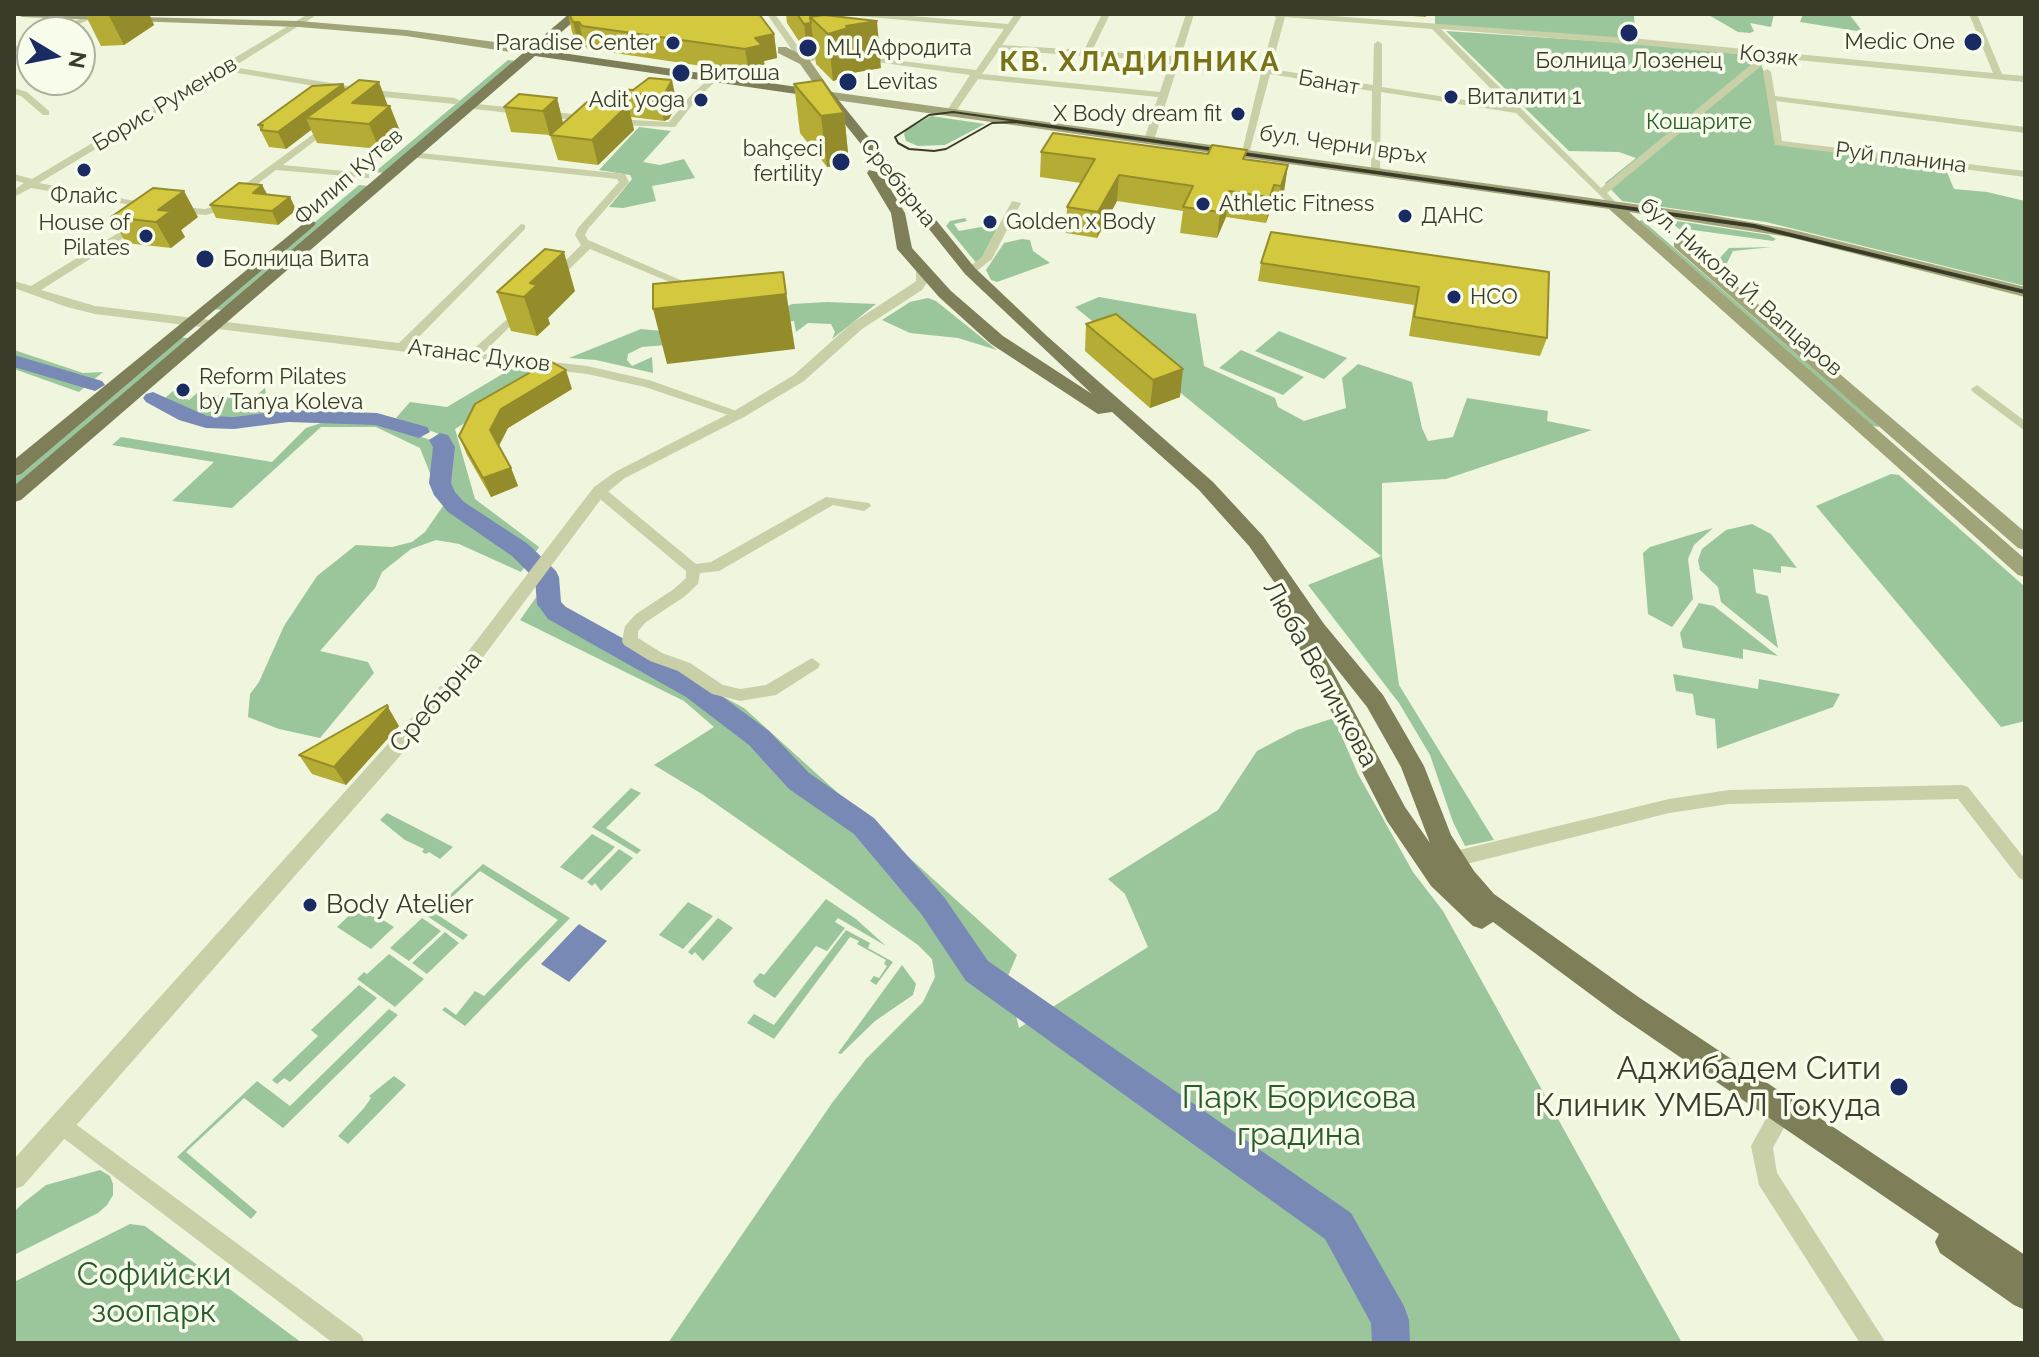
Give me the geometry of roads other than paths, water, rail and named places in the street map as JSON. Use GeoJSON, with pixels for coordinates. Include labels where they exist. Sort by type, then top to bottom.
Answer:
{"type":"FeatureCollection","features":[{"type":"Feature","properties":{"kind":"main road","name":"бул. Черни връх"},"geometry":{"type":"LineString","coordinates":[[22,14],[299,24],[406,33],[1244,154],[1607,199],[1639,209],[1782,232],[2025,292]]}},
{"type":"Feature","properties":{"kind":"main road","name":"Филип Кутев"},"geometry":{"type":"LineString","coordinates":[[14,496],[411,155],[517,49],[558,14]]}},
{"type":"Feature","properties":{"kind":"main road","name":"Филип Кутев"},"geometry":{"type":"LineString","coordinates":[[14,470],[365,176],[533,51],[576,14]]}},
{"type":"Feature","properties":{"kind":"main road"},"geometry":{"type":"LineString","coordinates":[[756,14],[812,92]]}},
{"type":"Feature","properties":{"kind":"main road"},"geometry":{"type":"LineString","coordinates":[[782,50],[804,61],[828,95]]}},
{"type":"Feature","properties":{"kind":"main road","name":"Сребърна"},"geometry":{"type":"LineString","coordinates":[[812,92],[884,185],[898,213],[905,249],[920,267]]}},
{"type":"Feature","properties":{"kind":"main road","name":"Сребърна"},"geometry":{"type":"LineString","coordinates":[[828,95],[965,265],[998,300]]}},
{"type":"Feature","properties":{"kind":"main road"},"geometry":{"type":"LineString","coordinates":[[843,114],[854,104],[869,101]]}},
{"type":"Feature","properties":{"kind":"main road","name":"бул. Никола Й. Вапцаров"},"geometry":{"type":"LineString","coordinates":[[1607,199],[2025,570]]}},
{"type":"Feature","properties":{"kind":"main road","name":"бул. Никола Й. Вапцаров"},"geometry":{"type":"LineString","coordinates":[[1639,209],[2025,543]]}},
{"type":"Feature","properties":{"kind":"main road"},"geometry":{"type":"LineString","coordinates":[[920,267],[918,256],[929,250],[965,265]]}},
{"type":"Feature","properties":{"kind":"main road","name":"Люба Величкова"},"geometry":{"type":"LineString","coordinates":[[920,267],[997,340],[1127,428],[1232,528],[1287,605],[1396,814],[1440,878],[1479,915],[1776,1122]]}},
{"type":"Feature","properties":{"kind":"main road"},"geometry":{"type":"LineString","coordinates":[[964,310],[987,313],[997,308],[998,300]]}},
{"type":"Feature","properties":{"kind":"main road","name":"Люба Величкова"},"geometry":{"type":"LineString","coordinates":[[998,300],[1158,441],[1231,512],[1272,561],[1317,629],[1375,701],[1397,736],[1451,860]]}},
{"type":"Feature","properties":{"kind":"main road"},"geometry":{"type":"LineString","coordinates":[[1879,441],[1902,437]]}},
{"type":"Feature","properties":{"kind":"main road"},"geometry":{"type":"LineString","coordinates":[[1360,744],[1360,735],[1370,728],[1388,730],[1397,736]]}},
{"type":"Feature","properties":{"kind":"main road"},"geometry":{"type":"LineString","coordinates":[[1396,814],[1407,822],[1417,824],[1424,821],[1428,809]]}},
{"type":"Feature","properties":{"kind":"main road"},"geometry":{"type":"LineString","coordinates":[[1451,860],[1497,913],[2025,1274]]}},
{"type":"Feature","properties":{"kind":"main road"},"geometry":{"type":"LineString","coordinates":[[1776,1122],[2025,1294]]}},
{"type":"Feature","properties":{"kind":"street","name":"Борис Руменов"},"geometry":{"type":"LineString","coordinates":[[14,194],[314,14]]}},
{"type":"Feature","properties":{"kind":"street"},"geometry":{"type":"LineString","coordinates":[[771,14],[804,61],[829,56],[1165,95]]}},
{"type":"Feature","properties":{"kind":"street"},"geometry":{"type":"LineString","coordinates":[[858,14],[1010,27]]}},
{"type":"Feature","properties":{"kind":"street"},"geometry":{"type":"LineString","coordinates":[[951,112],[1019,14]]}},
{"type":"Feature","properties":{"kind":"street"},"geometry":{"type":"LineString","coordinates":[[1087,53],[1106,14]]}},
{"type":"Feature","properties":{"kind":"street"},"geometry":{"type":"LineString","coordinates":[[1149,140],[1190,14]]}},
{"type":"Feature","properties":{"kind":"street","name":"Козяк"},"geometry":{"type":"LineString","coordinates":[[1274,14],[1436,29],[1641,42],[2025,79]]}},
{"type":"Feature","properties":{"kind":"street"},"geometry":{"type":"LineString","coordinates":[[1973,14],[1999,78]]}},
{"type":"Feature","properties":{"kind":"street"},"geometry":{"type":"LineString","coordinates":[[1244,154],[1281,15]]}},
{"type":"Feature","properties":{"kind":"street","name":"бул. Никола Й. Вапцаров"},"geometry":{"type":"LineString","coordinates":[[1436,29],[1607,199]]}},
{"type":"Feature","properties":{"kind":"street"},"geometry":{"type":"LineString","coordinates":[[829,56],[836,42]]}},
{"type":"Feature","properties":{"kind":"street"},"geometry":{"type":"LineString","coordinates":[[1375,172],[1378,44]]}},
{"type":"Feature","properties":{"kind":"street","name":"Банат"},"geometry":{"type":"LineString","coordinates":[[996,47],[1176,59],[1518,111]]}},
{"type":"Feature","properties":{"kind":"street"},"geometry":{"type":"LineString","coordinates":[[1607,199],[1763,60],[1761,55]]}},
{"type":"Feature","properties":{"kind":"street"},"geometry":{"type":"LineString","coordinates":[[225,68],[373,93],[665,127],[674,124],[694,97],[715,78]]}},
{"type":"Feature","properties":{"kind":"street"},"geometry":{"type":"LineString","coordinates":[[1767,72],[1771,98],[2025,130]]}},
{"type":"Feature","properties":{"kind":"street"},"geometry":{"type":"LineString","coordinates":[[14,91],[24,94],[46,113]]}},
{"type":"Feature","properties":{"kind":"street"},"geometry":{"type":"LineString","coordinates":[[360,103],[373,93]]}},
{"type":"Feature","properties":{"kind":"street","name":"Руй планина"},"geometry":{"type":"LineString","coordinates":[[1771,98],[1778,143],[2025,174]]}},
{"type":"Feature","properties":{"kind":"street"},"geometry":{"type":"LineString","coordinates":[[14,177],[33,184],[162,208],[212,211],[337,120]]}},
{"type":"Feature","properties":{"kind":"street"},"geometry":{"type":"LineString","coordinates":[[411,155],[621,176],[624,182],[580,235],[587,246],[647,266],[686,285]]}},
{"type":"Feature","properties":{"kind":"street"},"geometry":{"type":"LineString","coordinates":[[274,167],[365,176]]}},
{"type":"Feature","properties":{"kind":"street"},"geometry":{"type":"LineString","coordinates":[[965,265],[986,259],[1016,203]]}},
{"type":"Feature","properties":{"kind":"street"},"geometry":{"type":"LineString","coordinates":[[32,291],[162,208]]}},
{"type":"Feature","properties":{"kind":"street"},"geometry":{"type":"LineString","coordinates":[[403,346],[521,227]]}},
{"type":"Feature","properties":{"kind":"street"},"geometry":{"type":"LineString","coordinates":[[545,287],[587,246]]}},
{"type":"Feature","properties":{"kind":"street","name":"Сребърна"},"geometry":{"type":"LineString","coordinates":[[14,1177],[457,679],[493,636],[599,491],[620,475],[739,414],[799,378],[857,326],[909,293],[922,281],[920,267]]}},
{"type":"Feature","properties":{"kind":"street","name":"Атанас Дуков"},"geometry":{"type":"LineString","coordinates":[[16,285],[95,310],[587,370],[631,379],[739,414]]}},
{"type":"Feature","properties":{"kind":"street"},"geometry":{"type":"LineString","coordinates":[[909,293],[924,291],[945,294]]}},
{"type":"Feature","properties":{"kind":"street"},"geometry":{"type":"LineString","coordinates":[[474,355],[534,297]]}},
{"type":"Feature","properties":{"kind":"street"},"geometry":{"type":"LineString","coordinates":[[1977,389],[2025,427]]}},
{"type":"Feature","properties":{"kind":"street"},"geometry":{"type":"LineString","coordinates":[[599,491],[693,569],[714,567],[831,500],[864,506]]}},
{"type":"Feature","properties":{"kind":"street"},"geometry":{"type":"LineString","coordinates":[[693,569],[693,580],[641,618],[630,630],[630,641],[656,657],[684,667],[718,690],[740,695],[770,691],[812,664]]}},
{"type":"Feature","properties":{"kind":"street"},"geometry":{"type":"LineString","coordinates":[[1451,860],[1669,806],[1729,797],[1962,792],[2025,873]]}},
{"type":"Feature","properties":{"kind":"street"},"geometry":{"type":"LineString","coordinates":[[1776,1122],[1762,1146],[1767,1177],[1874,1343]]}},
{"type":"Feature","properties":{"kind":"street"},"geometry":{"type":"LineString","coordinates":[[62,1124],[353,1343]]}},
{"type":"Feature","properties":{"kind":"water"},"geometry":{"type":"Polygon","coordinates":[[[579,924],[607,941],[569,982],[541,964],[579,924]]]}},
{"type":"Feature","properties":{"kind":"waterway"},"geometry":{"type":"LineString","coordinates":[[14,361],[95,385]]}},
{"type":"Feature","properties":{"kind":"waterway"},"geometry":{"type":"LineString","coordinates":[[153,398],[186,416],[206,422],[234,423],[288,416],[377,419],[419,432]]}},
{"type":"Feature","properties":{"kind":"waterway"},"geometry":{"type":"LineString","coordinates":[[440,440],[444,447],[440,483],[445,495],[456,507],[520,550],[547,577],[549,604],[557,613],[695,690],[759,738],[799,781],[864,826],[933,906],[977,971],[1338,1226],[1390,1320],[1391,1343]]}},
{"type":"Feature","properties":{"kind":"tram line"},"geometry":{"type":"LineString","coordinates":[[2025,291],[1754,225],[953,112],[929,115],[895,137],[898,143],[909,149],[934,151],[946,149],[992,123],[1015,122],[1754,227],[2025,293]]}},
{"type":"Feature","properties":{"kind":"place","name":"Болница Лозенец"},"geometry":{"type":"Point","coordinates":[1629,33]}},
{"type":"Feature","properties":{"kind":"place","name":"Medic One"},"geometry":{"type":"Point","coordinates":[1973,42]}},
{"type":"Feature","properties":{"kind":"place","name":"Paradise Center"},"geometry":{"type":"Point","coordinates":[673,43]}},
{"type":"Feature","properties":{"kind":"place","name":"МЦ Афродита"},"geometry":{"type":"Point","coordinates":[808,48]}},
{"type":"Feature","properties":{"kind":"place","name":"Витоша"},"geometry":{"type":"Point","coordinates":[681,73]}},
{"type":"Feature","properties":{"kind":"place","name":"Levitas"},"geometry":{"type":"Point","coordinates":[848,82]}},
{"type":"Feature","properties":{"kind":"place","name":"Виталити 1"},"geometry":{"type":"Point","coordinates":[1451,97]}},
{"type":"Feature","properties":{"kind":"place","name":"Adit yoga"},"geometry":{"type":"Point","coordinates":[701,100]}},
{"type":"Feature","properties":{"kind":"place","name":"X Body dream fit"},"geometry":{"type":"Point","coordinates":[1238,114]}},
{"type":"Feature","properties":{"kind":"place","name":"bahçeci fertility"},"geometry":{"type":"Point","coordinates":[841,162]}},
{"type":"Feature","properties":{"kind":"place","name":"Флайс"},"geometry":{"type":"Point","coordinates":[84,170]}},
{"type":"Feature","properties":{"kind":"place","name":"Athletic Fitness"},"geometry":{"type":"Point","coordinates":[1203,204]}},
{"type":"Feature","properties":{"kind":"place","name":"ДАНС"},"geometry":{"type":"Point","coordinates":[1405,216]}},
{"type":"Feature","properties":{"kind":"place","name":"Golden x Body"},"geometry":{"type":"Point","coordinates":[990,222]}},
{"type":"Feature","properties":{"kind":"place","name":"House of Pilates"},"geometry":{"type":"Point","coordinates":[146,236]}},
{"type":"Feature","properties":{"kind":"place","name":"Болница Вита"},"geometry":{"type":"Point","coordinates":[205,259]}},
{"type":"Feature","properties":{"kind":"place","name":"НСО"},"geometry":{"type":"Point","coordinates":[1454,297]}},
{"type":"Feature","properties":{"kind":"place","name":"Reform Pilates by Tanya Koleva"},"geometry":{"type":"Point","coordinates":[183,390]}},
{"type":"Feature","properties":{"kind":"place","name":"Body Atelier"},"geometry":{"type":"Point","coordinates":[310,905]}},
{"type":"Feature","properties":{"kind":"place","name":"Аджибадем Сити Клиник УМБАЛ Токуда"},"geometry":{"type":"Point","coordinates":[1899,1087]}},
{"type":"Feature","properties":{"kind":"district","name":"КВ. ХЛАДИЛНИКА"},"geometry":{"type":"Point","coordinates":[1140,63]}},
{"type":"Feature","properties":{"kind":"park label","name":"Кошарите"},"geometry":{"type":"Point","coordinates":[1699,122]}},
{"type":"Feature","properties":{"kind":"park label","name":"Парк Борисова градина"},"geometry":{"type":"Point","coordinates":[1299,1116]}},
{"type":"Feature","properties":{"kind":"park label","name":"Софийски зоопарк"},"geometry":{"type":"Point","coordinates":[154,1294]}}]}
